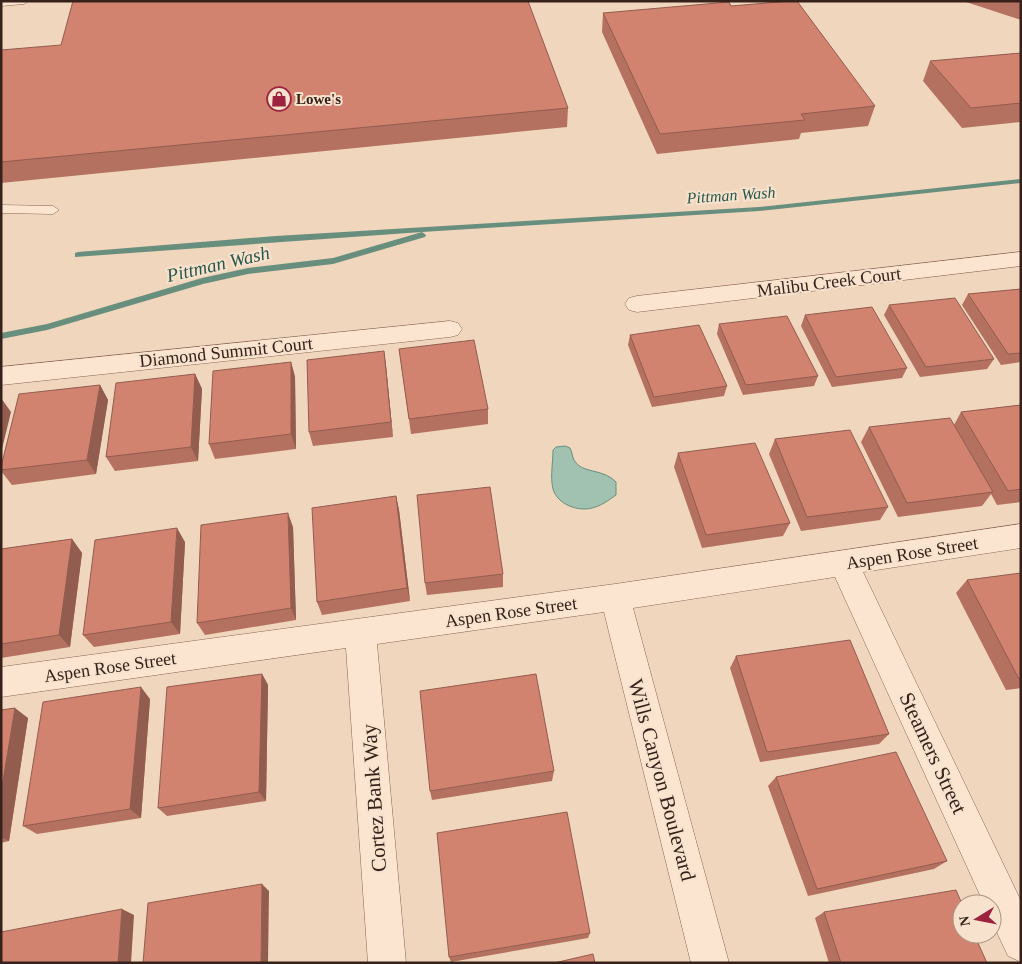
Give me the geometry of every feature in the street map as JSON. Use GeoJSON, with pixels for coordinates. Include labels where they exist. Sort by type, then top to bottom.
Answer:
{"type":"FeatureCollection","features":[{"type":"Feature","properties":{"kind":"street","name":"Malibu Creek Court"},"geometry":{"type":"LineString","coordinates":[[637,304],[1021,259]]}},
{"type":"Feature","properties":{"kind":"street","name":"Diamond Summit Court"},"geometry":{"type":"LineString","coordinates":[[1,376],[450,329]]}},
{"type":"Feature","properties":{"kind":"street","name":"Aspen Rose Street"},"geometry":{"type":"LineString","coordinates":[[1,682],[361,634],[1021,536]]}},
{"type":"Feature","properties":{"kind":"street","name":"Steamers Street"},"geometry":{"type":"LineString","coordinates":[[844,563],[1021,943]]}},
{"type":"Feature","properties":{"kind":"street","name":"Wills Canyon Boulevard"},"geometry":{"type":"LineString","coordinates":[[615,597],[710,963]]}},
{"type":"Feature","properties":{"kind":"street","name":"Cortez Bank Way"},"geometry":{"type":"LineString","coordinates":[[361,634],[387,963]]}},
{"type":"Feature","properties":{"kind":"lane"},"geometry":{"type":"LineString","coordinates":[[1,3],[24,1]]}},
{"type":"Feature","properties":{"kind":"lane"},"geometry":{"type":"LineString","coordinates":[[1,209],[53,210]]}},
{"type":"Feature","properties":{"kind":"shaded area"},"geometry":{"type":"Polygon","coordinates":[[[565,446],[570,448],[577,464],[605,475],[616,482],[616,495],[599,506],[586,509],[575,508],[563,503],[553,489],[552,475],[553,450],[556,447],[565,446]]]}},
{"type":"Feature","properties":{"kind":"building","name":"Lowe's"},"geometry":{"type":"Polygon","coordinates":[[[73,1],[528,1],[568,108],[1,162],[1,50],[61,45],[73,1]]]}},
{"type":"Feature","properties":{"kind":"building"},"geometry":{"type":"Polygon","coordinates":[[[797,1],[875,106],[801,114],[805,120],[660,134],[603,13],[729,2],[731,6],[797,1]]]}},
{"type":"Feature","properties":{"kind":"building"},"geometry":{"type":"Polygon","coordinates":[[[1021,53],[1021,103],[971,108],[930,61],[1021,53]]]}},
{"type":"Feature","properties":{"kind":"building"},"geometry":{"type":"Polygon","coordinates":[[[1021,289],[1021,353],[1008,354],[968,294],[1021,289]]]}},
{"type":"Feature","properties":{"kind":"building"},"geometry":{"type":"Polygon","coordinates":[[[955,298],[994,359],[926,367],[889,305],[955,298]]]}},
{"type":"Feature","properties":{"kind":"building"},"geometry":{"type":"Polygon","coordinates":[[[872,307],[907,368],[836,377],[805,315],[872,307]]]}},
{"type":"Feature","properties":{"kind":"building"},"geometry":{"type":"Polygon","coordinates":[[[787,316],[818,376],[746,385],[719,324],[787,316]]]}},
{"type":"Feature","properties":{"kind":"building"},"geometry":{"type":"Polygon","coordinates":[[[699,325],[727,386],[654,397],[630,335],[699,325]]]}},
{"type":"Feature","properties":{"kind":"building"},"geometry":{"type":"Polygon","coordinates":[[[474,340],[488,409],[409,419],[399,349],[474,340]]]}},
{"type":"Feature","properties":{"kind":"building"},"geometry":{"type":"Polygon","coordinates":[[[384,351],[391,422],[309,432],[307,360],[384,351]]]}},
{"type":"Feature","properties":{"kind":"building"},"geometry":{"type":"Polygon","coordinates":[[[291,362],[291,434],[209,444],[213,371],[291,362]]]}},
{"type":"Feature","properties":{"kind":"building"},"geometry":{"type":"Polygon","coordinates":[[[195,374],[191,447],[106,457],[116,383],[195,374]]]}},
{"type":"Feature","properties":{"kind":"building"},"geometry":{"type":"Polygon","coordinates":[[[100,385],[87,460],[1,470],[19,394],[100,385]]]}},
{"type":"Feature","properties":{"kind":"building"},"geometry":{"type":"Polygon","coordinates":[[[1021,405],[1021,489],[1008,491],[961,412],[1021,405]]]}},
{"type":"Feature","properties":{"kind":"building"},"geometry":{"type":"Polygon","coordinates":[[[950,418],[993,492],[907,503],[869,427],[950,418]]]}},
{"type":"Feature","properties":{"kind":"building"},"geometry":{"type":"Polygon","coordinates":[[[850,430],[888,507],[807,517],[775,439],[850,430]]]}},
{"type":"Feature","properties":{"kind":"building"},"geometry":{"type":"Polygon","coordinates":[[[755,443],[790,523],[706,535],[678,453],[755,443]]]}},
{"type":"Feature","properties":{"kind":"building"},"geometry":{"type":"Polygon","coordinates":[[[490,487],[503,574],[425,583],[417,495],[490,487]]]}},
{"type":"Feature","properties":{"kind":"building"},"geometry":{"type":"Polygon","coordinates":[[[396,496],[407,588],[317,602],[312,508],[396,496]]]}},
{"type":"Feature","properties":{"kind":"building"},"geometry":{"type":"Polygon","coordinates":[[[288,513],[291,608],[197,623],[201,525],[288,513]]]}},
{"type":"Feature","properties":{"kind":"building"},"geometry":{"type":"Polygon","coordinates":[[[177,528],[171,622],[83,635],[95,540],[177,528]]]}},
{"type":"Feature","properties":{"kind":"building"},"geometry":{"type":"Polygon","coordinates":[[[72,539],[59,635],[1,644],[1,549],[72,539]]]}},
{"type":"Feature","properties":{"kind":"building"},"geometry":{"type":"Polygon","coordinates":[[[1021,573],[1021,679],[1019,679],[967,580],[1021,573]]]}},
{"type":"Feature","properties":{"kind":"building"},"geometry":{"type":"Polygon","coordinates":[[[850,640],[889,734],[767,752],[736,656],[850,640]]]}},
{"type":"Feature","properties":{"kind":"building"},"geometry":{"type":"Polygon","coordinates":[[[262,674],[259,792],[158,808],[167,687],[262,674]]]}},
{"type":"Feature","properties":{"kind":"building"},"geometry":{"type":"Polygon","coordinates":[[[536,674],[554,771],[430,791],[420,691],[536,674]]]}},
{"type":"Feature","properties":{"kind":"building"},"geometry":{"type":"Polygon","coordinates":[[[141,687],[130,809],[23,826],[43,702],[141,687]]]}},
{"type":"Feature","properties":{"kind":"building"},"geometry":{"type":"Polygon","coordinates":[[[15,708],[1,793],[1,710],[15,708]]]}},
{"type":"Feature","properties":{"kind":"building"},"geometry":{"type":"Polygon","coordinates":[[[896,752],[947,861],[817,889],[776,777],[896,752]]]}},
{"type":"Feature","properties":{"kind":"building"},"geometry":{"type":"Polygon","coordinates":[[[567,812],[590,933],[449,957],[437,833],[567,812]]]}},
{"type":"Feature","properties":{"kind":"building"},"geometry":{"type":"Polygon","coordinates":[[[262,884],[261,963],[143,963],[148,903],[262,884]]]}},
{"type":"Feature","properties":{"kind":"building"},"geometry":{"type":"Polygon","coordinates":[[[956,890],[958,894],[952,894],[952,944],[978,944],[987,963],[841,963],[824,912],[956,890]]]}},
{"type":"Feature","properties":{"kind":"building"},"geometry":{"type":"Polygon","coordinates":[[[122,909],[118,963],[1,963],[1,932],[122,909]]]}},
{"type":"Feature","properties":{"kind":"building"},"geometry":{"type":"Polygon","coordinates":[[[593,954],[595,963],[554,963],[593,954]]]}},
{"type":"Feature","properties":{"kind":"waterway","name":"Pittman Wash"},"geometry":{"type":"LineString","coordinates":[[78,255],[276,239],[759,209],[1021,181]]}},
{"type":"Feature","properties":{"kind":"waterway","name":"Pittman Wash"},"geometry":{"type":"LineString","coordinates":[[1,336],[47,327],[202,281],[248,271],[333,261],[422,235]]}},
{"type":"Feature","properties":{"kind":"place","name":"Lowe's"},"geometry":{"type":"Point","coordinates":[279,99]}}]}
